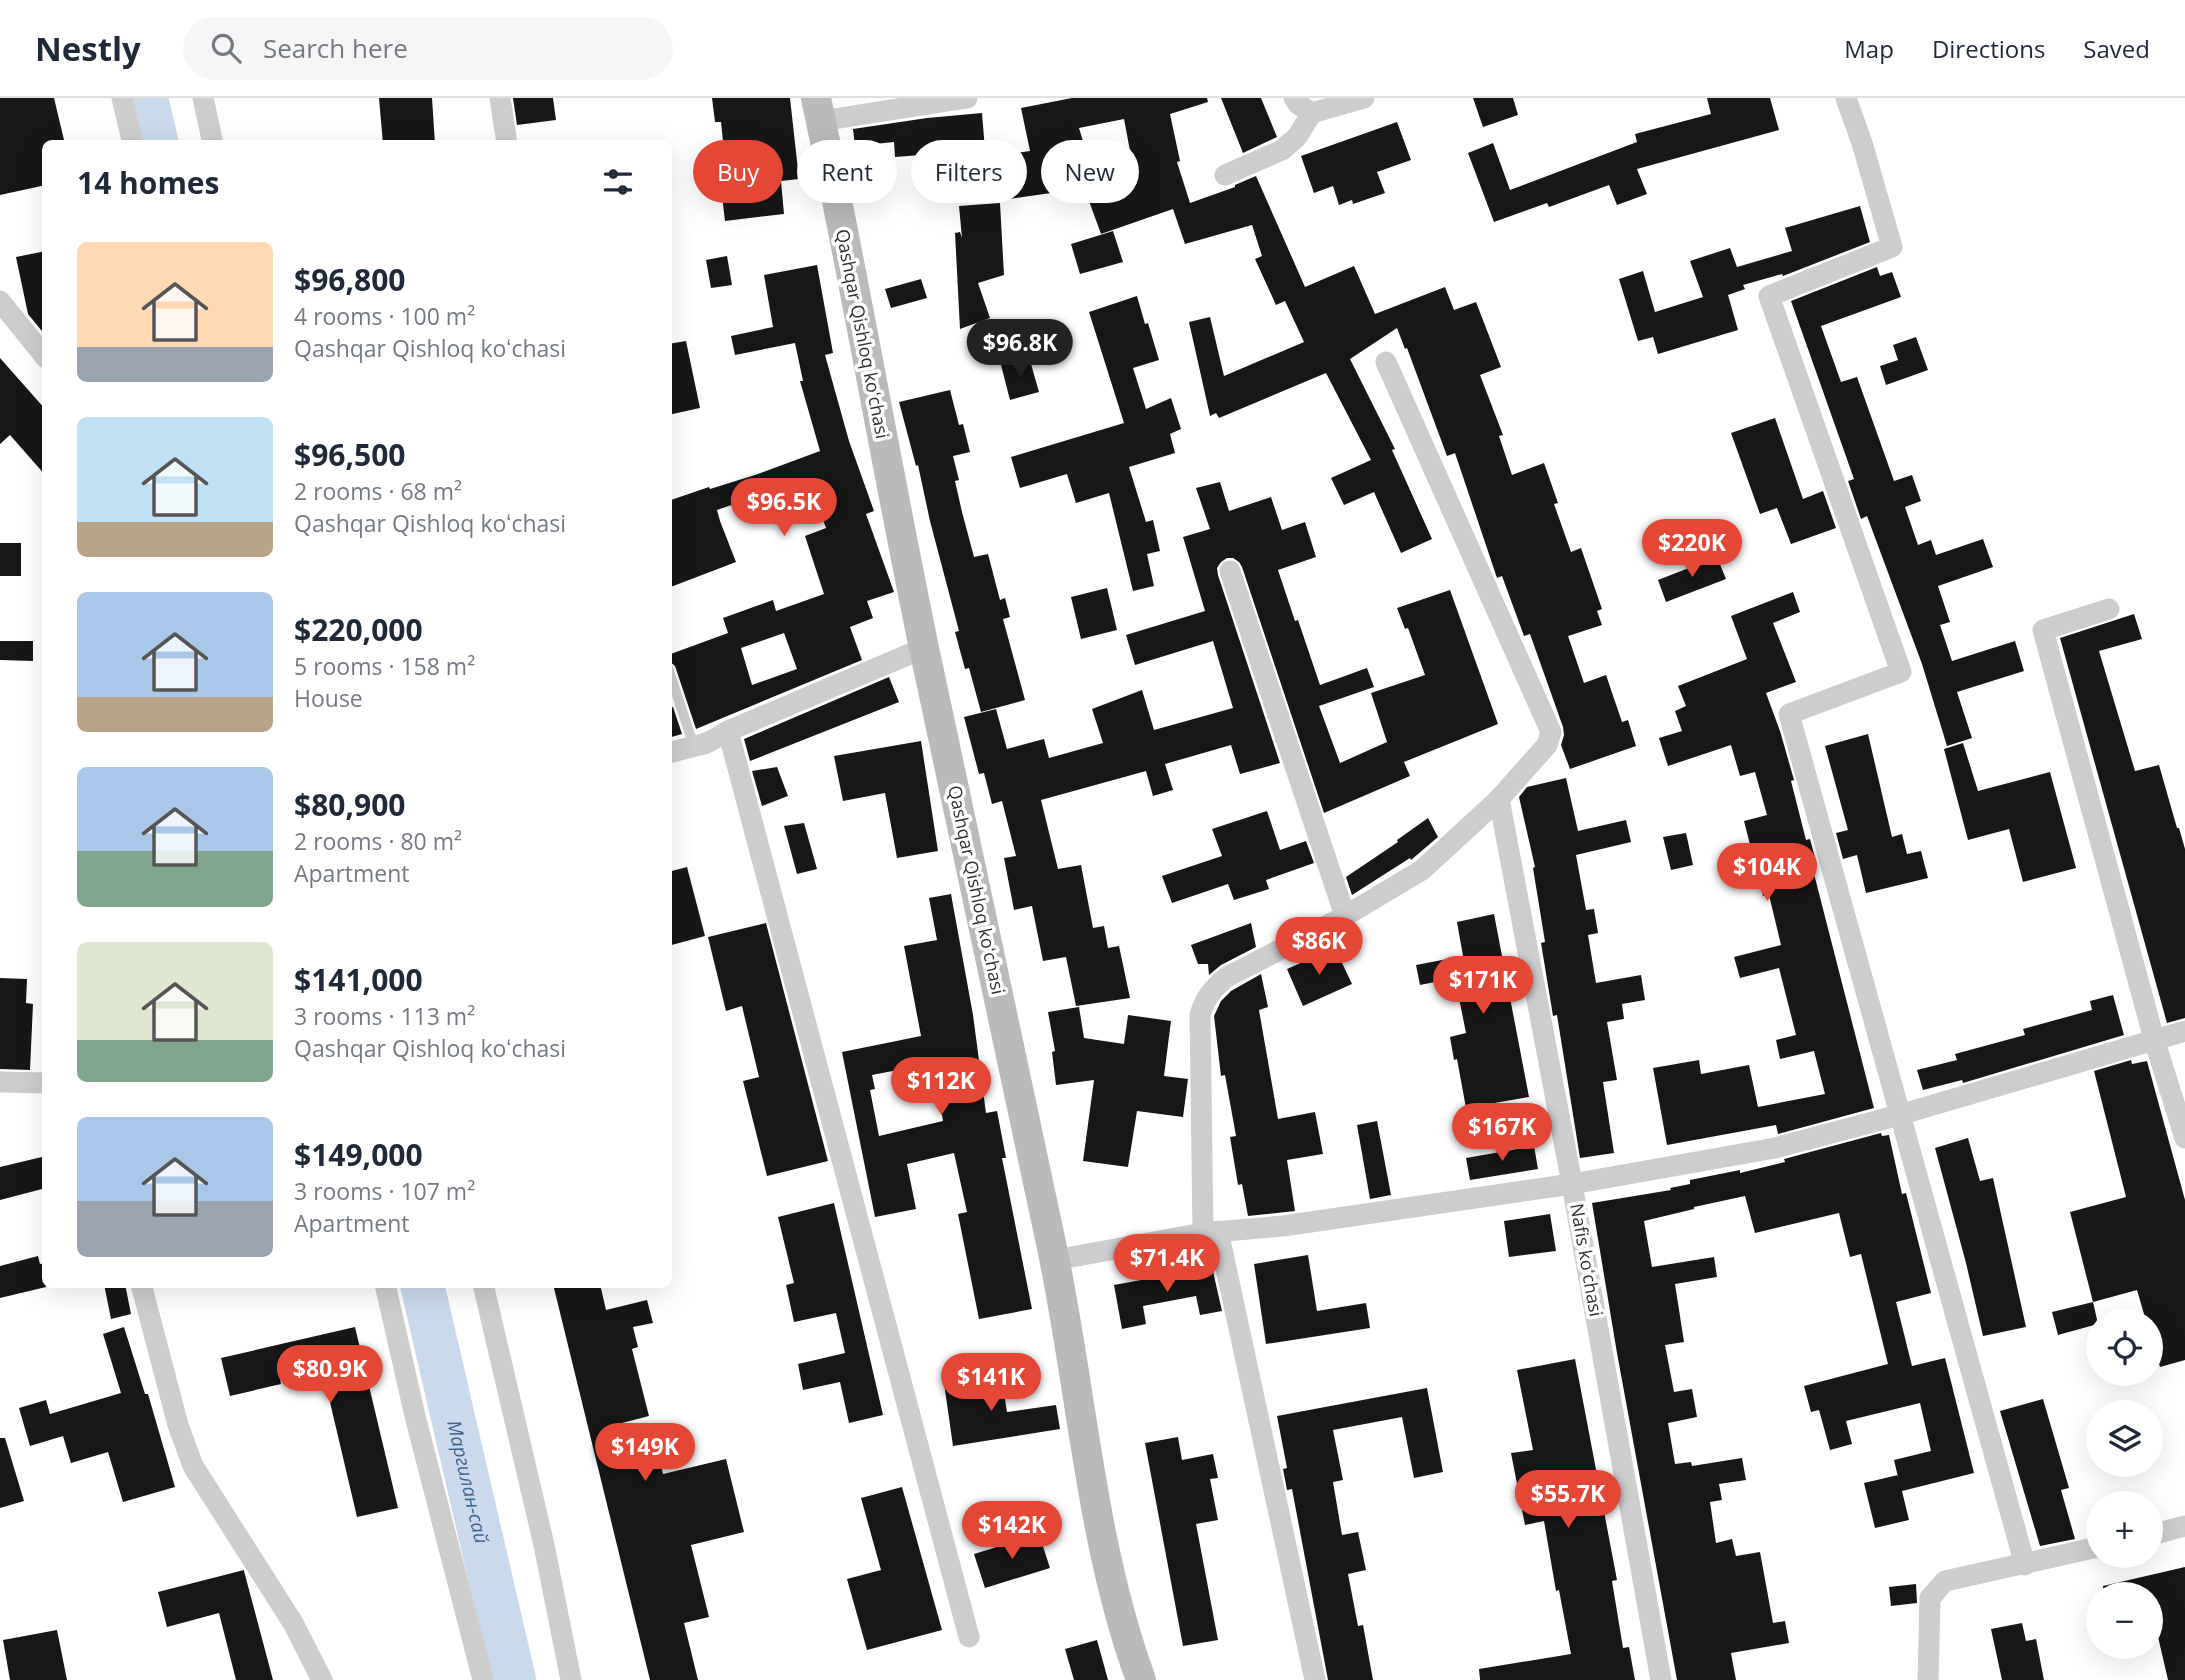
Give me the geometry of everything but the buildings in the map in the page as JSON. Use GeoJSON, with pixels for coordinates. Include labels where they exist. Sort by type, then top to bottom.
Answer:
{"type":"FeatureCollection","features":[{"type":"Feature","properties":{"kind":"main road","name":"Qashqar Qishloq koʻchasi"},"geometry":{"type":"LineString","coordinates":[[818,110],[924,648],[1055,1260],[1098,1523],[1118,1604],[1141,1680]]}},
{"type":"Feature","properties":{"kind":"street"},"geometry":{"type":"LineString","coordinates":[[122,98],[132,140]]}},
{"type":"Feature","properties":{"kind":"street"},"geometry":{"type":"LineString","coordinates":[[203,98],[212,140]]}},
{"type":"Feature","properties":{"kind":"street"},"geometry":{"type":"LineString","coordinates":[[500,98],[507,140]]}},
{"type":"Feature","properties":{"kind":"street"},"geometry":{"type":"LineString","coordinates":[[818,110],[967,98]]}},
{"type":"Feature","properties":{"kind":"street"},"geometry":{"type":"LineString","coordinates":[[1294,98],[1312,113]]}},
{"type":"Feature","properties":{"kind":"street"},"geometry":{"type":"LineString","coordinates":[[1225,175],[1282,150],[1297,137],[1312,113],[1364,98]]}},
{"type":"Feature","properties":{"kind":"street"},"geometry":{"type":"LineString","coordinates":[[1846,98],[1892,247],[1769,296],[1901,672],[1789,714],[2025,1565]]}},
{"type":"Feature","properties":{"kind":"street"},"geometry":{"type":"LineString","coordinates":[[0,301],[42,353]]}},
{"type":"Feature","properties":{"kind":"street"},"geometry":{"type":"LineString","coordinates":[[1315,1680],[1210,1232],[1200,1016],[1204,1001],[1213,988],[1227,977],[1345,916],[1422,870],[1499,799],[1547,745],[1551,732],[1385,362]]}},
{"type":"Feature","properties":{"kind":"street"},"geometry":{"type":"LineString","coordinates":[[1230,570],[1345,916]]}},
{"type":"Feature","properties":{"kind":"street"},"geometry":{"type":"LineString","coordinates":[[2109,609],[2043,630],[2154,1039],[2185,1138]]}},
{"type":"Feature","properties":{"kind":"street"},"geometry":{"type":"LineString","coordinates":[[672,752],[707,743],[728,731],[924,648]]}},
{"type":"Feature","properties":{"kind":"street"},"geometry":{"type":"LineString","coordinates":[[728,731],[969,1637]]}},
{"type":"Feature","properties":{"kind":"street","name":"Nafis koʻchasi"},"geometry":{"type":"LineString","coordinates":[[1499,799],[1572,1184],[1661,1680]]}},
{"type":"Feature","properties":{"kind":"street"},"geometry":{"type":"LineString","coordinates":[[1055,1260],[1210,1232],[1283,1226],[1572,1184],[1775,1148],[1899,1115],[2185,1031]]}},
{"type":"Feature","properties":{"kind":"street"},"geometry":{"type":"LineString","coordinates":[[0,1082],[42,1083]]}},
{"type":"Feature","properties":{"kind":"street"},"geometry":{"type":"LineString","coordinates":[[142,1288],[178,1425],[193,1466],[293,1623],[322,1680]]}},
{"type":"Feature","properties":{"kind":"street"},"geometry":{"type":"LineString","coordinates":[[386,1288],[415,1416],[483,1680]]}},
{"type":"Feature","properties":{"kind":"street"},"geometry":{"type":"LineString","coordinates":[[484,1288],[544,1545],[570,1680]]}},
{"type":"Feature","properties":{"kind":"street"},"geometry":{"type":"LineString","coordinates":[[2163,1532],[2185,1526]]}},
{"type":"Feature","properties":{"kind":"street"},"geometry":{"type":"LineString","coordinates":[[1928,1680],[1930,1598],[1945,1581],[2086,1550]]}},
{"type":"Feature","properties":{"kind":"lane"},"geometry":{"type":"LineString","coordinates":[[672,680],[694,746]]}},
{"type":"Feature","properties":{"kind":"waterway","name":"Маргилан-сай"},"geometry":{"type":"LineString","coordinates":[[146,98],[156,140]]}},
{"type":"Feature","properties":{"kind":"waterway","name":"Маргилан-сай"},"geometry":{"type":"LineString","coordinates":[[423,1288],[514,1680]]}}]}
